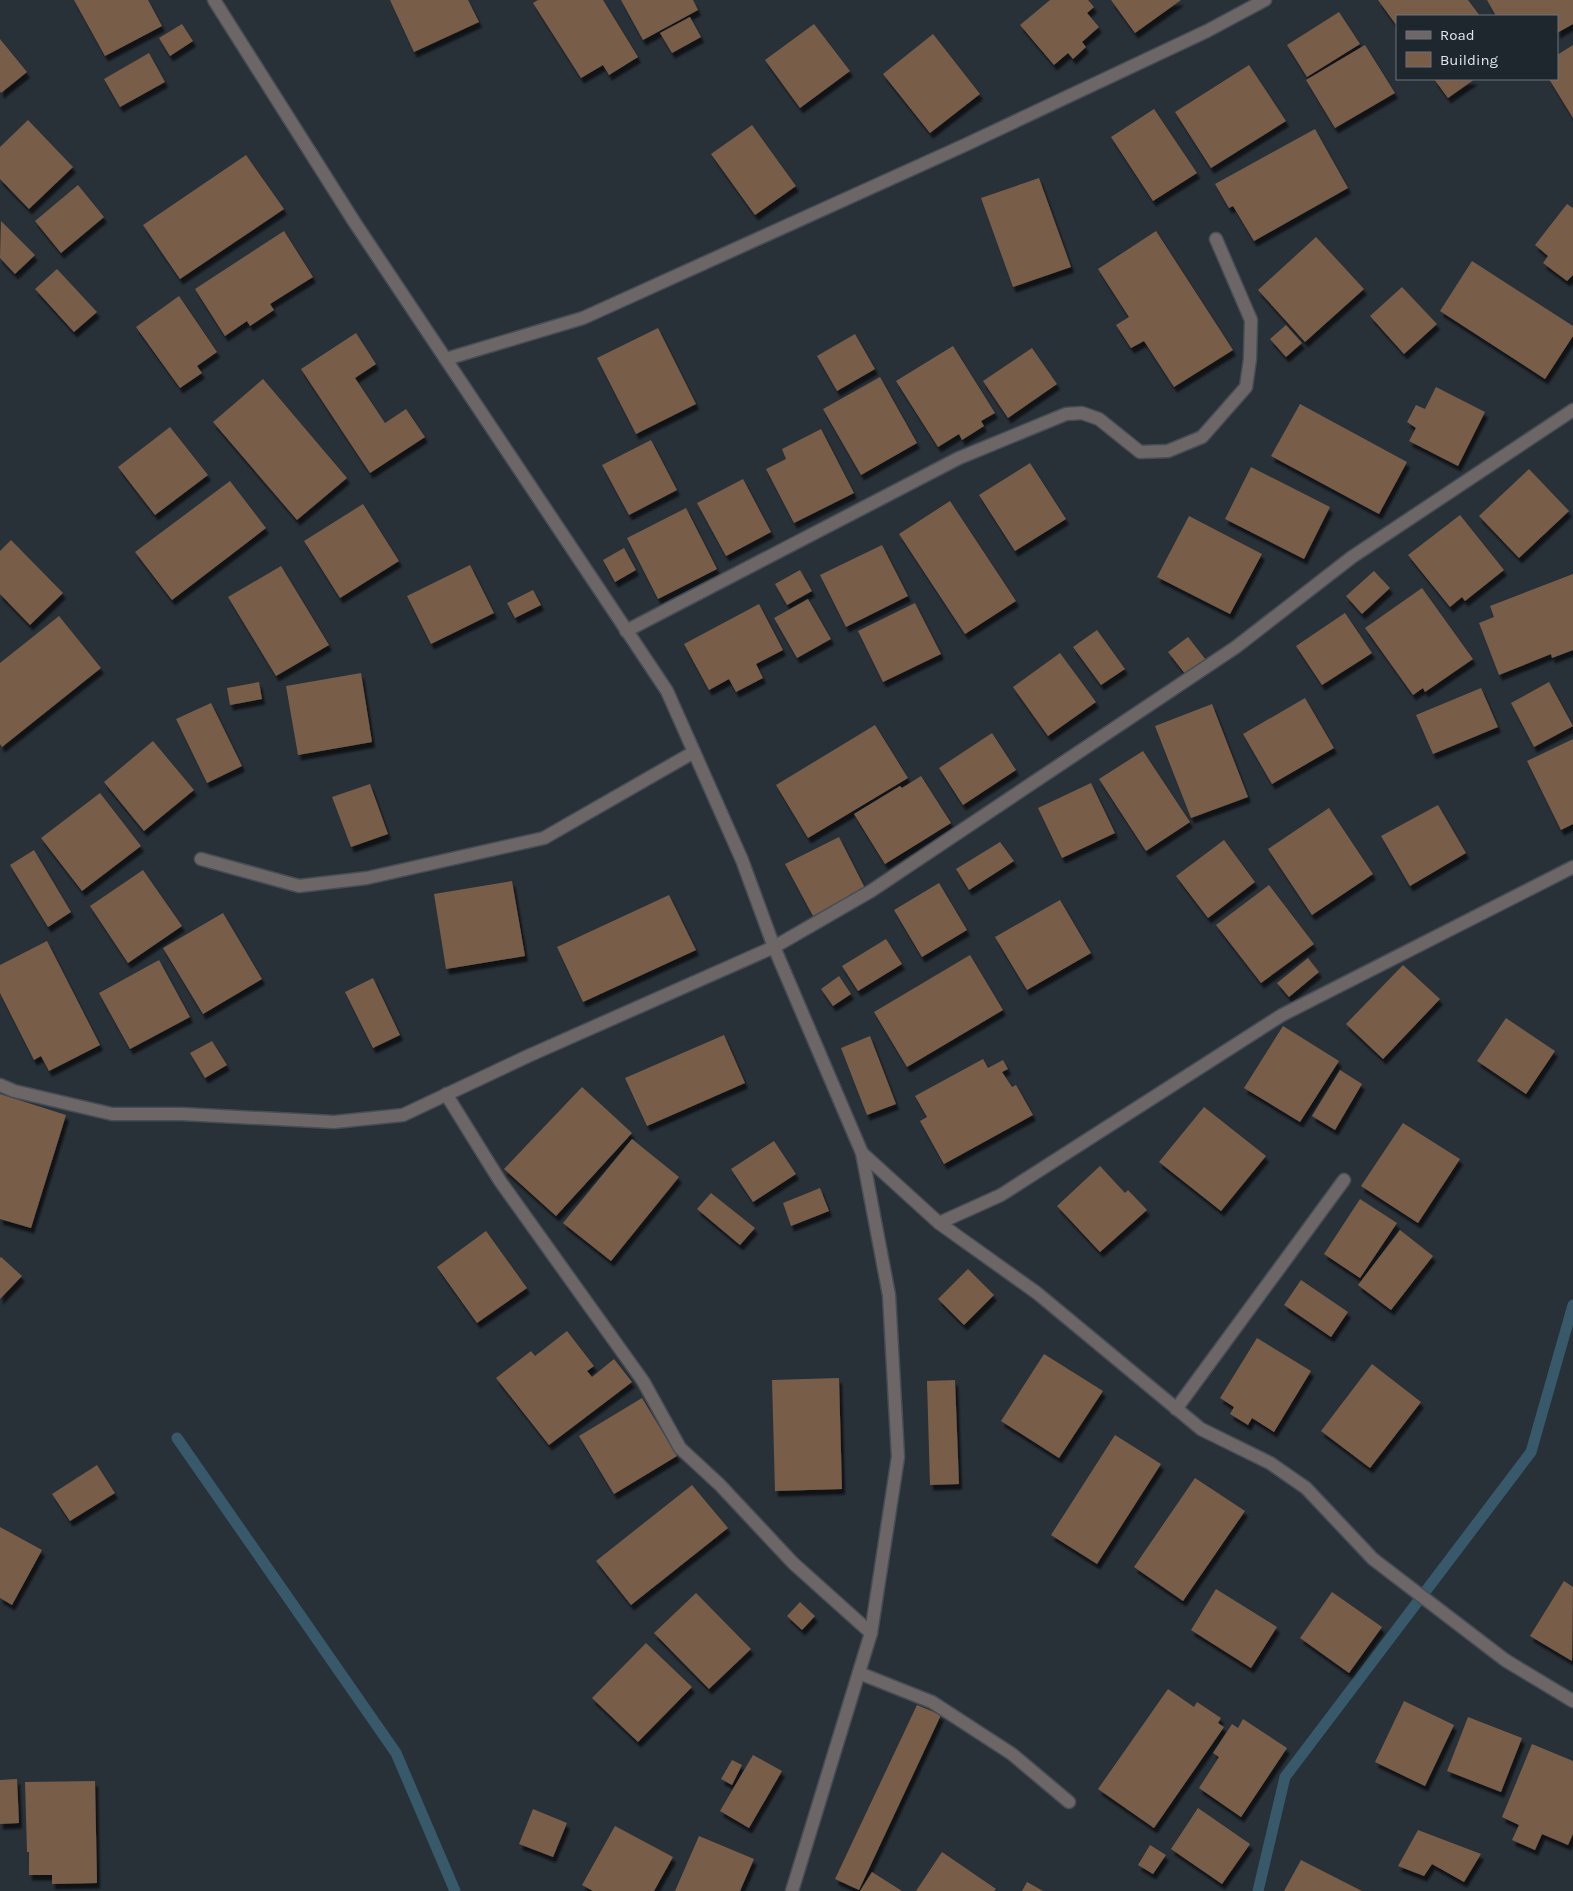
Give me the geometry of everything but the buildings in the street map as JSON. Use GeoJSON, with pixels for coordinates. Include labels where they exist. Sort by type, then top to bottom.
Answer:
{"type":"FeatureCollection","features":[{"type":"Feature","properties":{"kind":"street"},"geometry":{"type":"LineString","coordinates":[[214,0],[355,223],[666,691],[742,860],[774,948],[862,1153],[889,1295],[898,1457],[871,1633],[792,1891]]}},
{"type":"Feature","properties":{"kind":"street"},"geometry":{"type":"LineString","coordinates":[[446,359],[583,318],[965,145],[1208,31],[1265,0]]}},
{"type":"Feature","properties":{"kind":"street"},"geometry":{"type":"LineString","coordinates":[[626,631],[959,458],[1066,414],[1082,413],[1099,419],[1140,452],[1168,451],[1202,437],[1246,387],[1250,359],[1251,320],[1216,239]]}},
{"type":"Feature","properties":{"kind":"street"},"geometry":{"type":"LineString","coordinates":[[0,1084],[14,1091],[112,1114],[182,1114],[334,1122],[403,1115],[528,1056],[774,948],[871,891],[1228,653],[1352,557],[1573,410]]}},
{"type":"Feature","properties":{"kind":"street"},"geometry":{"type":"LineString","coordinates":[[201,859],[299,886],[367,878],[544,838],[694,752]]}},
{"type":"Feature","properties":{"kind":"street"},"geometry":{"type":"LineString","coordinates":[[939,1223],[1001,1195],[1282,1015],[1573,867]]}},
{"type":"Feature","properties":{"kind":"street"},"geometry":{"type":"LineString","coordinates":[[446,1094],[500,1181],[643,1381],[680,1448],[720,1485],[793,1563],[871,1633]]}},
{"type":"Feature","properties":{"kind":"street"},"geometry":{"type":"LineString","coordinates":[[862,1153],[939,1223],[1037,1293],[1200,1429],[1270,1463],[1306,1488],[1373,1559],[1504,1660],[1573,1701]]}},
{"type":"Feature","properties":{"kind":"street"},"geometry":{"type":"LineString","coordinates":[[1176,1409],[1344,1180]]}},
{"type":"Feature","properties":{"kind":"street"},"geometry":{"type":"LineString","coordinates":[[858,1673],[932,1702],[1012,1754],[1069,1802]]}},
{"type":"Feature","properties":{"kind":"waterway"},"geometry":{"type":"LineString","coordinates":[[1258,1891],[1285,1777],[1531,1452],[1573,1305]]}},
{"type":"Feature","properties":{"kind":"waterway"},"geometry":{"type":"LineString","coordinates":[[177,1438],[396,1753],[455,1891]]}}]}
